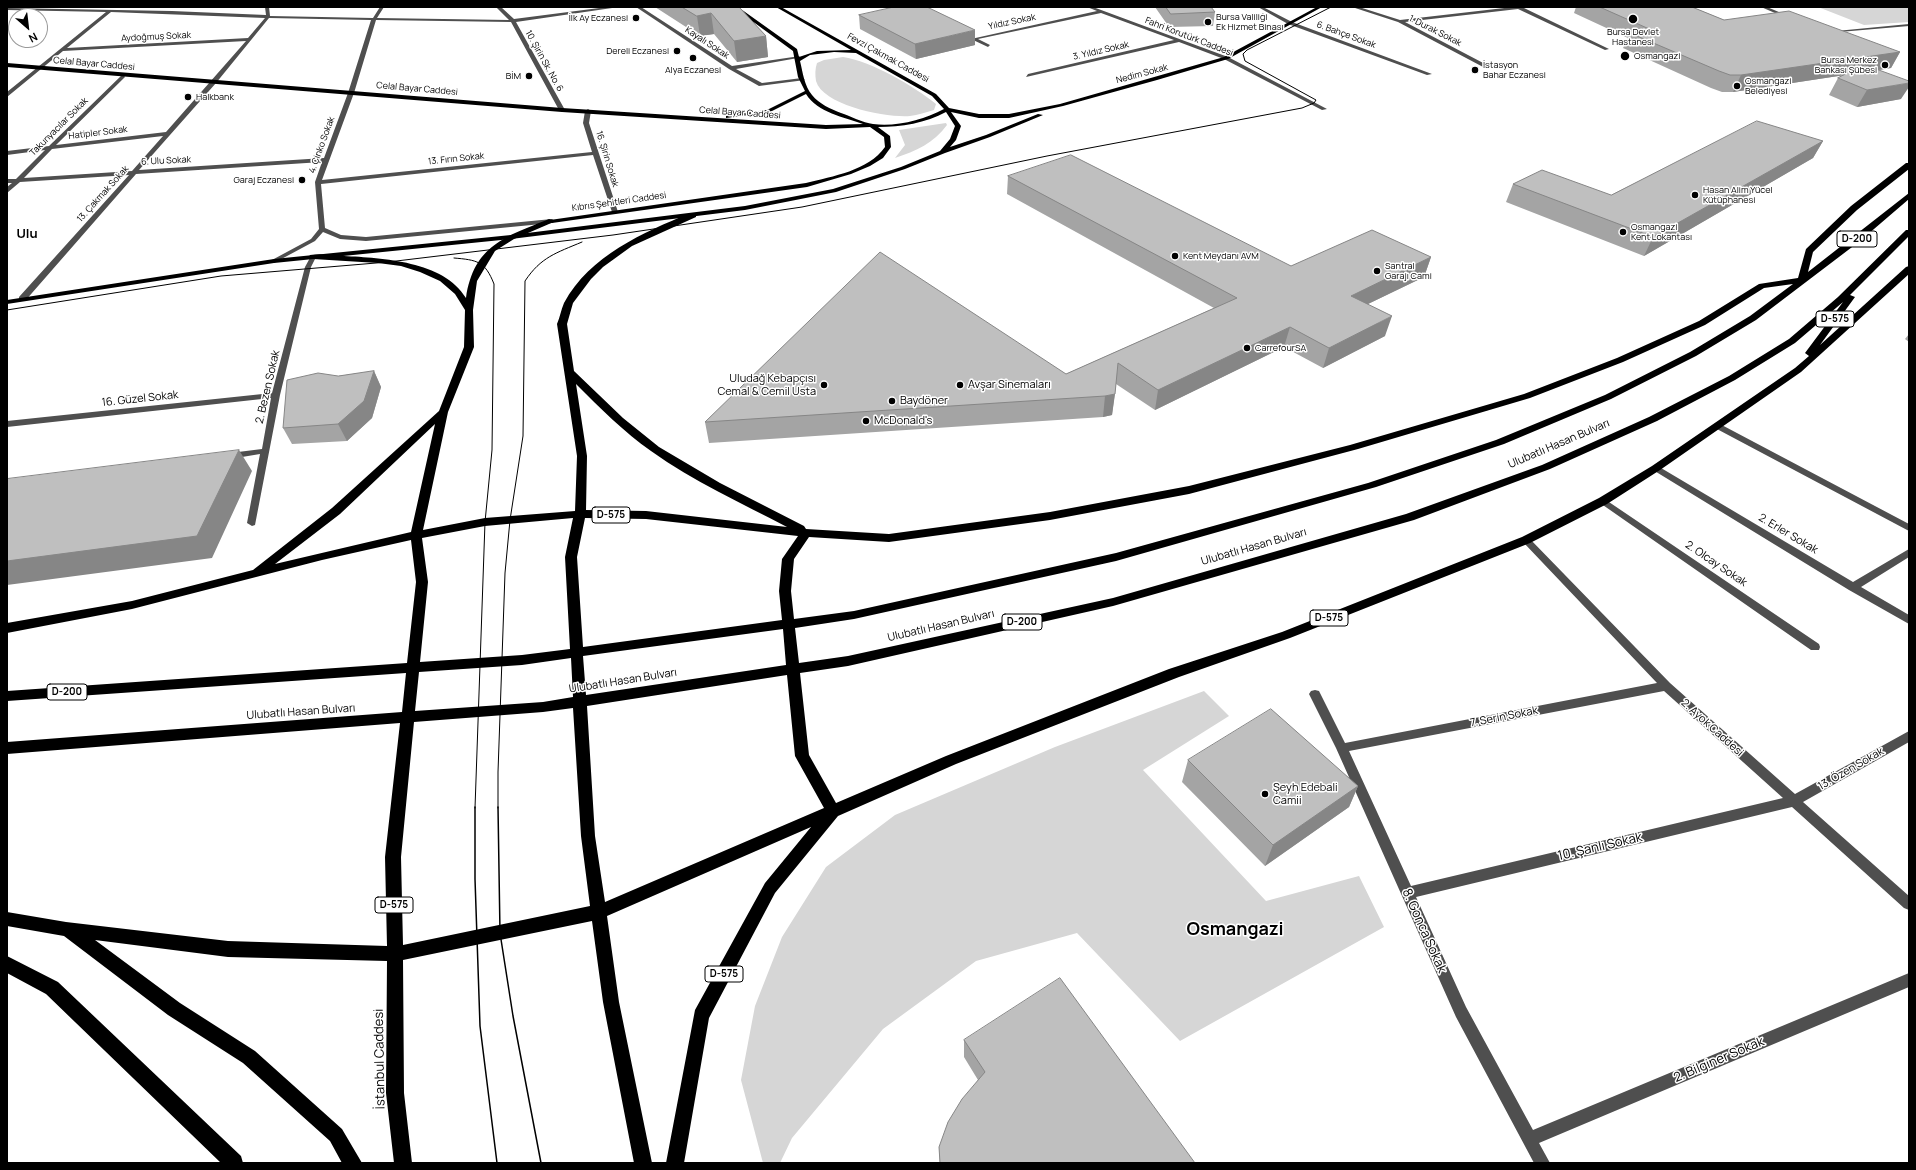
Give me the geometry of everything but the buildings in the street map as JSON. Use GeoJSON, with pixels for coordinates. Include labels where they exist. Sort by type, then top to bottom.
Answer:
{"type":"FeatureCollection","features":[{"type":"Feature","properties":{"kind":"highway"},"geometry":{"type":"LineString","coordinates":[[1802,280],[1809,251],[1854,208],[1909,165]]}},
{"type":"Feature","properties":{"kind":"highway","name":"D-200"},"geometry":{"type":"LineString","coordinates":[[7,696],[522,660],[854,615],[1116,557],[1372,485],[1500,442],[1608,397],[1693,354],[1753,318],[1857,239],[1909,195]]}},
{"type":"Feature","properties":{"kind":"highway"},"geometry":{"type":"LineString","coordinates":[[643,1163],[611,1002],[588,836],[571,557],[580,514],[582,456],[562,324],[567,306],[585,279],[601,264],[637,240],[660,228],[693,216]]}},
{"type":"Feature","properties":{"kind":"highway"},"geometry":{"type":"LineString","coordinates":[[7,628],[132,605],[322,556],[416,534],[443,412],[469,348],[469,310],[473,281],[482,263],[492,249],[511,237],[552,220]]}},
{"type":"Feature","properties":{"kind":"highway","name":"Ulubatlı Hasan Bulvarı"},"geometry":{"type":"LineString","coordinates":[[7,748],[543,707],[848,661],[1113,602],[1410,517],[1546,467],[1653,419],[1732,378],[1792,341],[1841,299],[1909,232]]}},
{"type":"Feature","properties":{"kind":"highway"},"geometry":{"type":"LineString","coordinates":[[312,257],[388,262],[414,266],[437,275],[460,292],[469,310]]}},
{"type":"Feature","properties":{"kind":"highway","name":"D-575"},"geometry":{"type":"LineString","coordinates":[[675,1163],[701,1016],[770,888],[833,811],[951,760],[1174,674],[1286,635],[1526,540],[1603,501],[1656,468],[1798,370],[1872,268]]}},
{"type":"Feature","properties":{"kind":"highway"},"geometry":{"type":"LineString","coordinates":[[1798,370],[1860,316],[1909,269]]}},
{"type":"Feature","properties":{"kind":"highway","name":"D-575"},"geometry":{"type":"LineString","coordinates":[[395,954],[392,857],[422,582],[416,534],[485,522],[580,514],[646,515],[806,533],[889,538],[1050,516],[1197,488],[1354,447],[1527,396],[1620,360],[1702,323],[1762,286],[1802,280]]}},
{"type":"Feature","properties":{"kind":"highway"},"geometry":{"type":"LineString","coordinates":[[7,919],[66,929],[228,949],[395,954],[598,912],[833,811],[802,756],[784,591],[788,559],[806,533],[700,477],[657,450],[614,416],[570,372]]}},
{"type":"Feature","properties":{"kind":"highway"},"geometry":{"type":"LineString","coordinates":[[252,575],[336,511],[401,448],[443,412]]}},
{"type":"Feature","properties":{"kind":"highway"},"geometry":{"type":"LineString","coordinates":[[66,929],[174,1009],[249,1057],[336,1136],[353,1163]]}},
{"type":"Feature","properties":{"kind":"highway","name":"İstanbul Caddesi"},"geometry":{"type":"LineString","coordinates":[[395,954],[395,1093],[403,1163]]}},
{"type":"Feature","properties":{"kind":"highway"},"geometry":{"type":"LineString","coordinates":[[7,964],[52,988],[234,1163]]}},
{"type":"Feature","properties":{"kind":"main road"},"geometry":{"type":"LineString","coordinates":[[735,7],[795,50],[803,83],[808,92],[822,106],[877,128]]}},
{"type":"Feature","properties":{"kind":"main road","name":"Fevzi Çakmak Caddesi"},"geometry":{"type":"LineString","coordinates":[[778,7],[921,86],[934,95],[947,109],[958,126],[953,140],[942,152]]}},
{"type":"Feature","properties":{"kind":"main road","name":"Nedim Sokak"},"geometry":{"type":"LineString","coordinates":[[1061,105],[1226,58],[1320,7]]}},
{"type":"Feature","properties":{"kind":"main road"},"geometry":{"type":"LineString","coordinates":[[798,58],[810,54],[837,51],[861,53]]}},
{"type":"Feature","properties":{"kind":"main road","name":"Celal Bayar Caddesi"},"geometry":{"type":"LineString","coordinates":[[7,66],[562,110],[826,127],[877,128],[931,118],[947,109]]}},
{"type":"Feature","properties":{"kind":"main road"},"geometry":{"type":"LineString","coordinates":[[686,118],[729,117],[768,111],[808,92]]}},
{"type":"Feature","properties":{"kind":"main road"},"geometry":{"type":"LineString","coordinates":[[947,109],[979,116],[1009,116],[1061,105]]}},
{"type":"Feature","properties":{"kind":"main road"},"geometry":{"type":"LineString","coordinates":[[7,302],[274,261],[511,237],[693,216],[834,191],[903,168],[942,152],[988,136],[1061,105]]}},
{"type":"Feature","properties":{"kind":"main road","name":"Kıbrıs Şehitleri Caddesi"},"geometry":{"type":"LineString","coordinates":[[552,220],[807,186],[849,173],[881,157],[888,147],[887,136],[877,128]]}},
{"type":"Feature","properties":{"kind":"street"},"geometry":{"type":"LineString","coordinates":[[267,7],[268,17]]}},
{"type":"Feature","properties":{"kind":"street","name":"4. Çinko Sokak"},"geometry":{"type":"LineString","coordinates":[[322,229],[318,182],[351,93],[374,19],[382,7]]}},
{"type":"Feature","properties":{"kind":"street","name":"10. Şirin Sk. No. 6"},"geometry":{"type":"LineString","coordinates":[[498,7],[513,21],[562,110]]}},
{"type":"Feature","properties":{"kind":"street"},"geometry":{"type":"LineString","coordinates":[[48,10],[172,12],[268,17],[513,21],[617,7]]}},
{"type":"Feature","properties":{"kind":"street","name":"Kayalı Sokak"},"geometry":{"type":"LineString","coordinates":[[638,7],[731,68],[798,58]]}},
{"type":"Feature","properties":{"kind":"street","name":"Fahri Korutürk Caddesi"},"geometry":{"type":"LineString","coordinates":[[1089,7],[1226,58],[1324,109]]}},
{"type":"Feature","properties":{"kind":"street","name":"6. Bahçe Sokak"},"geometry":{"type":"LineString","coordinates":[[1260,7],[1290,23],[1429,74]]}},
{"type":"Feature","properties":{"kind":"street","name":"1. Durak Sokak"},"geometry":{"type":"LineString","coordinates":[[1354,7],[1400,21],[1485,66]]}},
{"type":"Feature","properties":{"kind":"street"},"geometry":{"type":"LineString","coordinates":[[1400,21],[1522,7],[1607,49]]}},
{"type":"Feature","properties":{"kind":"street"},"geometry":{"type":"LineString","coordinates":[[1763,7],[1796,20]]}},
{"type":"Feature","properties":{"kind":"street"},"geometry":{"type":"LineString","coordinates":[[7,95],[110,11]]}},
{"type":"Feature","properties":{"kind":"street","name":"Yıldız Sokak"},"geometry":{"type":"LineString","coordinates":[[973,39],[1100,12]]}},
{"type":"Feature","properties":{"kind":"street","name":"13. Çakmak Sokak"},"geometry":{"type":"LineString","coordinates":[[22,299],[214,82],[268,17]]}},
{"type":"Feature","properties":{"kind":"street"},"geometry":{"type":"LineString","coordinates":[[1820,29],[1826,32],[1909,25]]}},
{"type":"Feature","properties":{"kind":"street"},"geometry":{"type":"LineString","coordinates":[[967,36],[988,46]]}},
{"type":"Feature","properties":{"kind":"street","name":"Aydoğmuş Sokak"},"geometry":{"type":"LineString","coordinates":[[64,50],[249,39]]}},
{"type":"Feature","properties":{"kind":"street","name":"3. Yıldız Sokak"},"geometry":{"type":"LineString","coordinates":[[1028,76],[1178,41]]}},
{"type":"Feature","properties":{"kind":"street"},"geometry":{"type":"LineString","coordinates":[[731,68],[761,86],[803,83]]}},
{"type":"Feature","properties":{"kind":"street","name":"Takunyacılar Sokak"},"geometry":{"type":"LineString","coordinates":[[7,191],[123,76]]}},
{"type":"Feature","properties":{"kind":"street","name":"16. Şirin Sokak"},"geometry":{"type":"LineString","coordinates":[[588,111],[586,123],[615,212]]}},
{"type":"Feature","properties":{"kind":"street","name":"Hatipler Sokak"},"geometry":{"type":"LineString","coordinates":[[7,153],[168,134]]}},
{"type":"Feature","properties":{"kind":"street","name":"13. Fırın Sokak"},"geometry":{"type":"LineString","coordinates":[[318,182],[595,153]]}},
{"type":"Feature","properties":{"kind":"street","name":"6. Ulu Sokak"},"geometry":{"type":"LineString","coordinates":[[7,181],[325,160]]}},
{"type":"Feature","properties":{"kind":"street","name":"Kıbrıs Şehitleri Caddesi"},"geometry":{"type":"LineString","coordinates":[[322,229],[340,237],[366,239],[552,220]]}},
{"type":"Feature","properties":{"kind":"street"},"geometry":{"type":"LineString","coordinates":[[274,261],[313,240],[322,229]]}},
{"type":"Feature","properties":{"kind":"street","name":"2. Bezen Sokak"},"geometry":{"type":"LineString","coordinates":[[252,523],[276,395],[312,257]]}},
{"type":"Feature","properties":{"kind":"street","name":"16. Güzel Sokak"},"geometry":{"type":"LineString","coordinates":[[7,424],[276,395]]}},
{"type":"Feature","properties":{"kind":"street"},"geometry":{"type":"LineString","coordinates":[[1718,426],[1909,528]]}},
{"type":"Feature","properties":{"kind":"street"},"geometry":{"type":"LineString","coordinates":[[218,458],[265,451]]}},
{"type":"Feature","properties":{"kind":"street","name":"2. Erler Sokak"},"geometry":{"type":"LineString","coordinates":[[1656,468],[1909,620]]}},
{"type":"Feature","properties":{"kind":"street","name":"2. Olcay Sokak"},"geometry":{"type":"LineString","coordinates":[[1603,501],[1815,647]]}},
{"type":"Feature","properties":{"kind":"street","name":"2. Ayok Caddesi"},"geometry":{"type":"LineString","coordinates":[[1526,540],[1666,686],[1909,904]]}},
{"type":"Feature","properties":{"kind":"street"},"geometry":{"type":"LineString","coordinates":[[1853,587],[1909,552]]}},
{"type":"Feature","properties":{"kind":"street","name":"7. Serin Sokak"},"geometry":{"type":"LineString","coordinates":[[1342,748],[1666,686]]}},
{"type":"Feature","properties":{"kind":"street","name":"8. Gonca Sokak"},"geometry":{"type":"LineString","coordinates":[[1315,694],[1342,748],[1461,1012],[1542,1163]]}},
{"type":"Feature","properties":{"kind":"street","name":"13. Özen Sokak"},"geometry":{"type":"LineString","coordinates":[[1794,802],[1909,736]]}},
{"type":"Feature","properties":{"kind":"street","name":"10. Şanlı Sokak"},"geometry":{"type":"LineString","coordinates":[[1407,893],[1794,802]]}},
{"type":"Feature","properties":{"kind":"street","name":"2. Bilginer Sokak"},"geometry":{"type":"LineString","coordinates":[[1530,1139],[1909,980]]}},
{"type":"Feature","properties":{"kind":"shaded area"},"geometry":{"type":"Polygon","coordinates":[[[1818,7],[1909,7],[1909,22],[1864,25],[1818,7]]]}},
{"type":"Feature","properties":{"kind":"shaded area"},"geometry":{"type":"Polygon","coordinates":[[[843,57],[854,59],[892,75],[936,104],[934,110],[910,116],[900,116],[857,109],[843,104],[821,90],[816,81],[815,72],[817,63],[824,60],[843,57]]]}},
{"type":"Feature","properties":{"kind":"shaded area"},"geometry":{"type":"Polygon","coordinates":[[[946,123],[947,125],[942,131],[930,142],[895,158],[905,145],[899,130],[946,123]]]}},
{"type":"Feature","properties":{"kind":"shaded area"},"geometry":{"type":"Polygon","coordinates":[[[1204,691],[1229,716],[1143,770],[1266,901],[1359,876],[1384,927],[1180,1041],[1077,933],[976,961],[883,1029],[792,1138],[780,1163],[763,1163],[741,1080],[755,1006],[782,937],[826,867],[895,815],[1055,747],[1204,691]]]}},
{"type":"Feature","properties":{"kind":"tram line"},"geometry":{"type":"LineString","coordinates":[[7,310],[221,276],[388,262],[613,235],[802,207],[1047,156],[1302,108],[1314,103],[1316,100],[1245,61],[1243,54],[1247,50],[1331,7]]}},
{"type":"Feature","properties":{"kind":"tram line"},"geometry":{"type":"LineString","coordinates":[[498,807],[505,573],[510,520],[523,436],[525,281],[543,261],[582,242]]}},
{"type":"Feature","properties":{"kind":"tram line"},"geometry":{"type":"LineString","coordinates":[[454,258],[479,263],[491,276],[494,284],[492,450],[485,522],[475,808]]}},
{"type":"Feature","properties":{"kind":"tram line"},"geometry":{"type":"LineString","coordinates":[[498,807],[500,933],[513,1016],[541,1163]]}},
{"type":"Feature","properties":{"kind":"tram line"},"geometry":{"type":"LineString","coordinates":[[475,808],[475,879],[480,1026],[497,1163]]}},
{"type":"Feature","properties":{"kind":"place","name":"İlk Ay Eczanesi"},"geometry":{"type":"Point","coordinates":[636,18]}},
{"type":"Feature","properties":{"kind":"place","name":"Bursa Devlet Hastanesi"},"geometry":{"type":"Point","coordinates":[1633,19]}},
{"type":"Feature","properties":{"kind":"place","name":"Bursa Valiliği Ek Hizmet Binası"},"geometry":{"type":"Point","coordinates":[1208,22]}},
{"type":"Feature","properties":{"kind":"place","name":"Dereli Eczanesi"},"geometry":{"type":"Point","coordinates":[677,51]}},
{"type":"Feature","properties":{"kind":"place","name":"Osmangazi"},"geometry":{"type":"Point","coordinates":[1625,56]}},
{"type":"Feature","properties":{"kind":"place","name":"Alya Eczanesi"},"geometry":{"type":"Point","coordinates":[693,58]}},
{"type":"Feature","properties":{"kind":"place","name":"Bursa Merkez Bankası Şübesi"},"geometry":{"type":"Point","coordinates":[1885,65]}},
{"type":"Feature","properties":{"kind":"place","name":"İstasyon Bahar Eczanesi"},"geometry":{"type":"Point","coordinates":[1475,70]}},
{"type":"Feature","properties":{"kind":"place","name":"BİM"},"geometry":{"type":"Point","coordinates":[529,76]}},
{"type":"Feature","properties":{"kind":"place","name":"Osmangazi Belediyesi"},"geometry":{"type":"Point","coordinates":[1737,86]}},
{"type":"Feature","properties":{"kind":"place","name":"Halkbank"},"geometry":{"type":"Point","coordinates":[188,97]}},
{"type":"Feature","properties":{"kind":"place","name":"Garaj Eczanesi"},"geometry":{"type":"Point","coordinates":[302,180]}},
{"type":"Feature","properties":{"kind":"place","name":"Hasan Alim Yücel Kütüphanesi"},"geometry":{"type":"Point","coordinates":[1695,195]}},
{"type":"Feature","properties":{"kind":"place","name":"Osmangazi Kent Lokantası"},"geometry":{"type":"Point","coordinates":[1623,232]}},
{"type":"Feature","properties":{"kind":"place","name":"Kent Meydanı AVM"},"geometry":{"type":"Point","coordinates":[1175,256]}},
{"type":"Feature","properties":{"kind":"place","name":"Santral Garajı Cami"},"geometry":{"type":"Point","coordinates":[1377,271]}},
{"type":"Feature","properties":{"kind":"place","name":"CarrefourSA"},"geometry":{"type":"Point","coordinates":[1247,348]}},
{"type":"Feature","properties":{"kind":"place","name":"Uludağ Kebapçısı Cemal & Cemil Usta"},"geometry":{"type":"Point","coordinates":[824,385]}},
{"type":"Feature","properties":{"kind":"place","name":"Avşar Sinemaları"},"geometry":{"type":"Point","coordinates":[960,385]}},
{"type":"Feature","properties":{"kind":"place","name":"Baydöner"},"geometry":{"type":"Point","coordinates":[892,401]}},
{"type":"Feature","properties":{"kind":"place","name":"McDonald's"},"geometry":{"type":"Point","coordinates":[866,421]}},
{"type":"Feature","properties":{"kind":"place","name":"Şeyh Edebali Camii"},"geometry":{"type":"Point","coordinates":[1265,794]}},
{"type":"Feature","properties":{"kind":"district","name":"Ulu"},"geometry":{"type":"Point","coordinates":[27,234]}},
{"type":"Feature","properties":{"kind":"district","name":"Osmangazi"},"geometry":{"type":"Point","coordinates":[1235,930]}}]}
